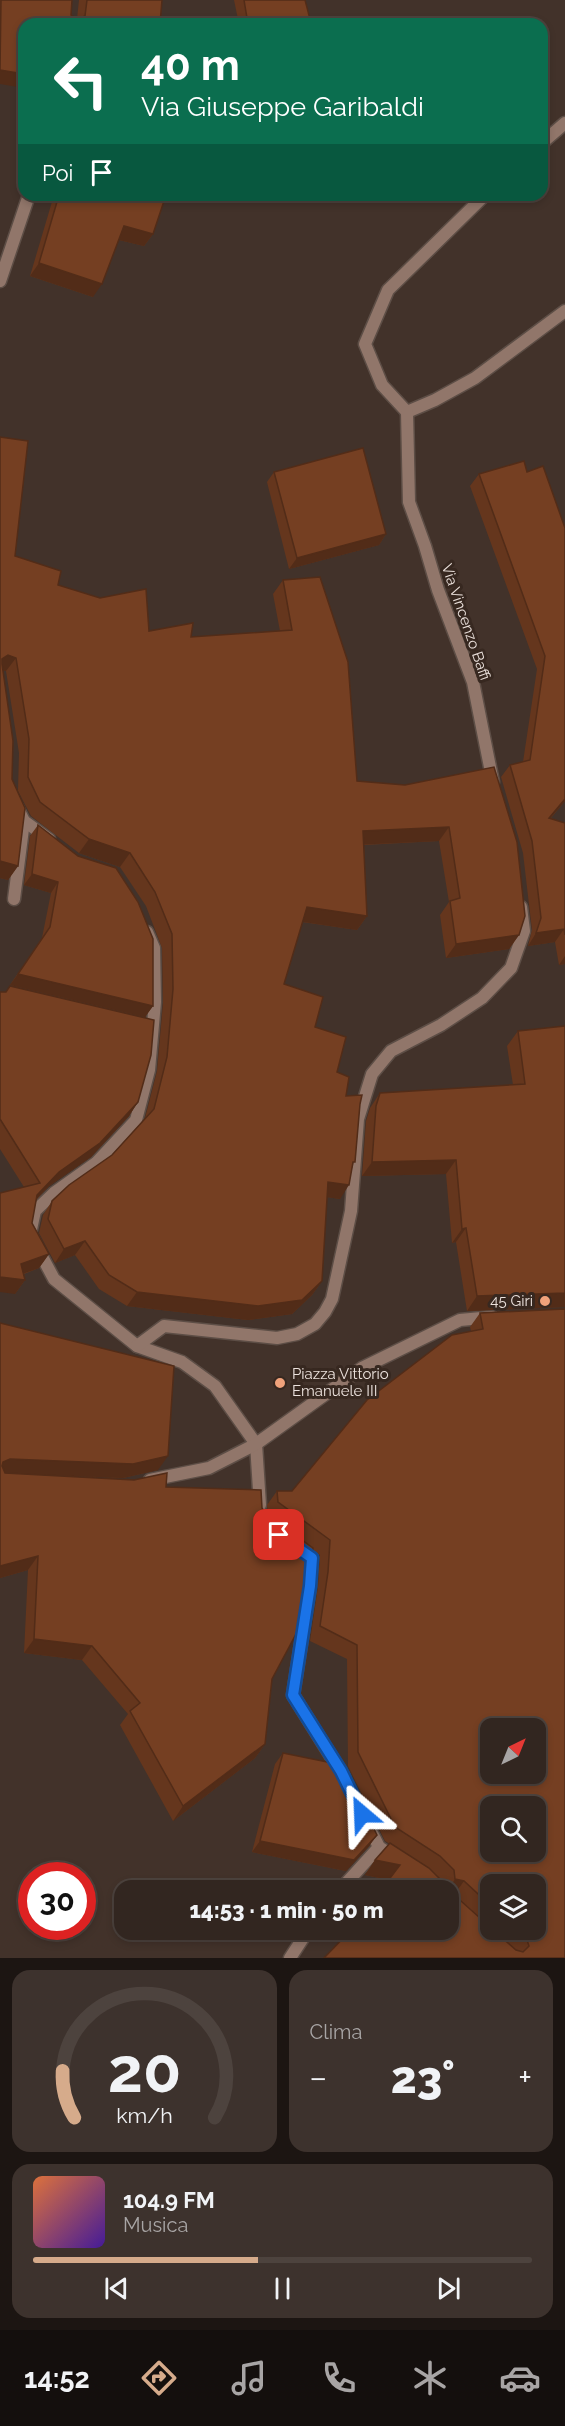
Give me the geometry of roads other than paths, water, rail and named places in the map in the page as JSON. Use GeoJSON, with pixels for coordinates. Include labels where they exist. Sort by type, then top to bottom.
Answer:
{"type":"FeatureCollection","features":[{"type":"Feature","properties":{"kind":"street"},"geometry":{"type":"LineString","coordinates":[[548,138],[565,123]]}},
{"type":"Feature","properties":{"kind":"street"},"geometry":{"type":"LineString","coordinates":[[0,281],[27,201]]}},
{"type":"Feature","properties":{"kind":"street"},"geometry":{"type":"LineString","coordinates":[[479,201],[388,290],[365,344],[382,385],[407,411],[435,400],[476,378],[565,311]]}},
{"type":"Feature","properties":{"kind":"street","name":"Via Vincenzo Baffi"},"geometry":{"type":"LineString","coordinates":[[407,411],[409,502],[438,590],[473,682],[495,790]]}},
{"type":"Feature","properties":{"kind":"street"},"geometry":{"type":"LineString","coordinates":[[10,793],[24,821],[58,847]]}},
{"type":"Feature","properties":{"kind":"street"},"geometry":{"type":"LineString","coordinates":[[14,899],[24,821]]}},
{"type":"Feature","properties":{"kind":"street"},"geometry":{"type":"LineString","coordinates":[[136,1346],[164,1326],[277,1338],[297,1334],[315,1324],[332,1299],[351,1210],[358,1119],[372,1074],[391,1051],[441,1025],[482,998],[511,968],[524,931],[520,898]]}},
{"type":"Feature","properties":{"kind":"street"},"geometry":{"type":"LineString","coordinates":[[142,918],[154,948],[154,1002],[147,1026],[149,1070],[136,1120],[96,1163],[54,1193],[35,1211],[30,1234],[54,1279],[136,1346],[182,1362],[215,1386],[256,1444],[260,1521]]}},
{"type":"Feature","properties":{"kind":"street"},"geometry":{"type":"LineString","coordinates":[[134,1483],[209,1468],[256,1444],[362,1368],[460,1320],[503,1317]]}},
{"type":"Feature","properties":{"kind":"street"},"geometry":{"type":"LineString","coordinates":[[288,1542],[312,1558],[310,1586],[293,1695],[341,1771],[351,1792]]}},
{"type":"Feature","properties":{"kind":"street"},"geometry":{"type":"LineString","coordinates":[[362,1814],[379,1847],[406,1864]]}},
{"type":"Feature","properties":{"kind":"street"},"geometry":{"type":"LineString","coordinates":[[349,1880],[379,1847]]}},
{"type":"Feature","properties":{"kind":"street"},"geometry":{"type":"LineString","coordinates":[[290,1958],[302,1940]]}},
{"type":"Feature","properties":{"kind":"place","name":"45 Giri"},"geometry":{"type":"Point","coordinates":[545,1301]}},
{"type":"Feature","properties":{"kind":"place","name":"Piazza Vittorio Emanuele III"},"geometry":{"type":"Point","coordinates":[280,1383]}}]}
